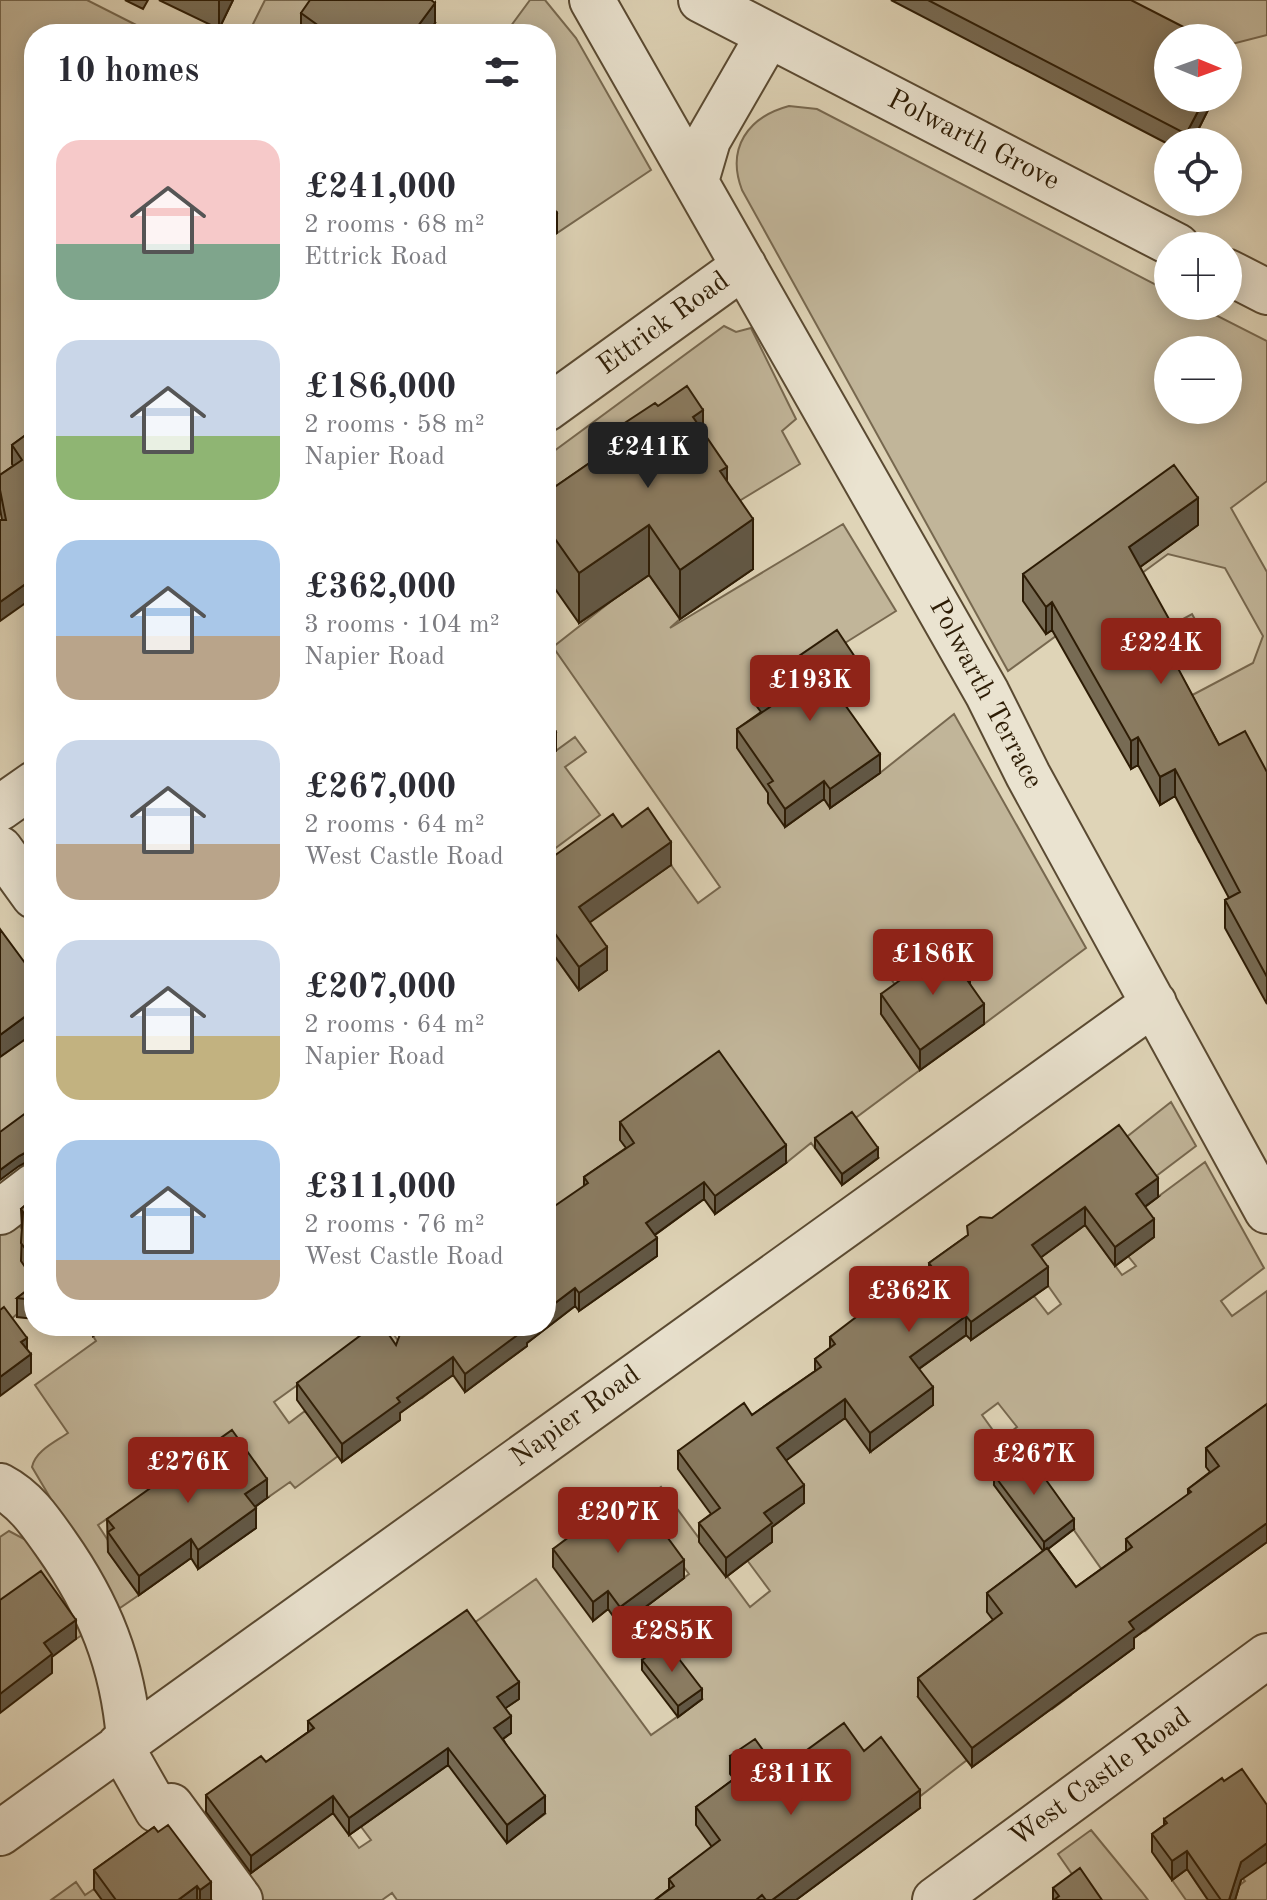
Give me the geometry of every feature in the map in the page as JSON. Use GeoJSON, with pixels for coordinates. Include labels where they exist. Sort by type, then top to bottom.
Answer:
{"type":"FeatureCollection","features":[{"type":"Feature","properties":{"kind":"street"},"geometry":{"type":"LineString","coordinates":[[696,181],[708,140],[768,36],[701,0]]}},
{"type":"Feature","properties":{"kind":"street","name":"Polwarth Terrace"},"geometry":{"type":"LineString","coordinates":[[605,10],[696,181],[987,693],[1028,775],[1267,1211]]}},
{"type":"Feature","properties":{"kind":"street","name":"Polwarth Grove"},"geometry":{"type":"LineString","coordinates":[[768,36],[1154,234]]}},
{"type":"Feature","properties":{"kind":"street","name":"Ettrick Road"},"geometry":{"type":"LineString","coordinates":[[556,402],[744,266]]}},
{"type":"Feature","properties":{"kind":"street"},"geometry":{"type":"LineString","coordinates":[[1242,279],[1267,292]]}},
{"type":"Feature","properties":{"kind":"street"},"geometry":{"type":"LineString","coordinates":[[0,808],[24,791]]}},
{"type":"Feature","properties":{"kind":"street"},"geometry":{"type":"LineString","coordinates":[[0,849],[24,882]]}},
{"type":"Feature","properties":{"kind":"street","name":"Napier Road"},"geometry":{"type":"LineString","coordinates":[[0,1833],[1154,1003]]}},
{"type":"Feature","properties":{"kind":"street"},"geometry":{"type":"LineString","coordinates":[[0,1212],[24,1194]]}},
{"type":"Feature","properties":{"kind":"street"},"geometry":{"type":"LineString","coordinates":[[0,1486],[23,1501],[45,1528],[96,1608],[126,1702],[124,1742],[157,1810],[171,1806],[240,1900]]}},
{"type":"Feature","properties":{"kind":"street","name":"West Castle Road"},"geometry":{"type":"LineString","coordinates":[[935,1900],[1267,1656]]}},
{"type":"Feature","properties":{"kind":"shaded area"},"geometry":{"type":"Polygon","coordinates":[[[0,0],[87,0],[134,24],[24,24],[24,474],[22,479],[0,495],[0,0]]]}},
{"type":"Feature","properties":{"kind":"shaded area"},"geometry":{"type":"Polygon","coordinates":[[[265,0],[325,0],[309,24],[253,24],[265,0]]]}},
{"type":"Feature","properties":{"kind":"shaded area"},"geometry":{"type":"Polygon","coordinates":[[[530,0],[545,0],[576,38],[651,170],[557,233],[556,24],[512,24],[530,0]]]}},
{"type":"Feature","properties":{"kind":"shaded area"},"geometry":{"type":"Polygon","coordinates":[[[1076,0],[1267,0],[1267,35],[1242,41],[1242,24],[1154,24],[1154,32],[1076,0]]]}},
{"type":"Feature","properties":{"kind":"shaded area"},"geometry":{"type":"Polygon","coordinates":[[[789,106],[817,109],[1154,284],[1154,320],[1226,320],[1267,341],[1267,481],[1231,508],[1267,572],[1267,806],[1199,842],[1187,819],[1204,810],[1219,772],[1181,701],[1253,663],[1263,636],[1225,568],[1168,554],[1008,671],[742,190],[737,161],[739,148],[744,136],[762,118],[789,106]]]}},
{"type":"Feature","properties":{"kind":"shaded area"},"geometry":{"type":"Polygon","coordinates":[[[724,326],[736,332],[751,328],[796,419],[782,431],[800,464],[731,506],[556,500],[556,450],[724,326]]]}},
{"type":"Feature","properties":{"kind":"shaded area"},"geometry":{"type":"Polygon","coordinates":[[[843,524],[896,611],[837,648],[823,797],[831,807],[880,773],[954,714],[1086,948],[984,1024],[965,997],[922,984],[905,962],[888,975],[904,997],[881,1014],[920,1070],[815,1148],[811,1143],[786,1163],[646,1178],[556,1225],[556,958],[578,989],[556,911],[556,889],[671,865],[698,903],[720,887],[556,651],[556,645],[649,575],[680,619],[670,628],[843,524]]]}},
{"type":"Feature","properties":{"kind":"shaded area"},"geometry":{"type":"Polygon","coordinates":[[[1192,614],[1204,636],[1173,654],[1161,631],[1192,614]]]}},
{"type":"Feature","properties":{"kind":"shaded area"},"geometry":{"type":"Polygon","coordinates":[[[575,737],[586,752],[565,767],[600,815],[556,848],[556,751],[575,737]]]}},
{"type":"Feature","properties":{"kind":"shaded area"},"geometry":{"type":"Polygon","coordinates":[[[556,855],[564,867],[556,873],[556,855]]]}},
{"type":"Feature","properties":{"kind":"shaded area"},"geometry":{"type":"Polygon","coordinates":[[[24,1040],[24,1124],[0,1142],[0,1057],[24,1040]]]}},
{"type":"Feature","properties":{"kind":"shaded area"},"geometry":{"type":"Polygon","coordinates":[[[1171,1102],[1196,1146],[1147,1183],[1119,1143],[1171,1102]]]}},
{"type":"Feature","properties":{"kind":"shaded area"},"geometry":{"type":"Polygon","coordinates":[[[1205,1162],[1264,1268],[1221,1301],[1232,1316],[1267,1291],[1267,1423],[1231,1503],[1167,1614],[1145,1631],[1026,1462],[994,1485],[1082,1602],[1071,1695],[1052,1709],[1047,1702],[918,1697],[967,1760],[914,1801],[773,1836],[730,1870],[672,1900],[397,1900],[392,1893],[382,1900],[246,1900],[235,1885],[287,1846],[312,1785],[359,1848],[371,1840],[353,1816],[407,1708],[506,1842],[545,1814],[510,1800],[467,1628],[536,1579],[651,1735],[701,1700],[637,1613],[689,1574],[677,1558],[621,1516],[661,1487],[750,1607],[770,1591],[741,1552],[744,1421],[784,1392],[793,1405],[821,1385],[871,1451],[872,1323],[937,1355],[1034,1296],[1048,1314],[1061,1304],[1020,1246],[1085,1225],[1122,1275],[1136,1266],[1128,1256],[1136,1213],[1205,1162]],[[998,1403],[982,1415],[1000,1440],[1017,1427],[998,1403]]]}},
{"type":"Feature","properties":{"kind":"shaded area"},"geometry":{"type":"Polygon","coordinates":[[[15,1219],[24,1232],[24,1308],[0,1329],[0,1231],[15,1219]]]}},
{"type":"Feature","properties":{"kind":"shaded area"},"geometry":{"type":"Polygon","coordinates":[[[93,1336],[395,1336],[433,1389],[422,1398],[379,1339],[310,1376],[274,1402],[289,1423],[305,1411],[338,1456],[295,1488],[290,1482],[267,1498],[233,1449],[129,1523],[120,1510],[98,1525],[113,1548],[108,1552],[139,1595],[114,1612],[97,1577],[32,1467],[41,1452],[68,1433],[35,1385],[96,1341],[93,1336]]]}},
{"type":"Feature","properties":{"kind":"shaded area"},"geometry":{"type":"Polygon","coordinates":[[[9,1531],[26,1540],[88,1631],[76,1639],[41,1591],[0,1620],[0,1537],[9,1531]]]}},
{"type":"Feature","properties":{"kind":"shaded area"},"geometry":{"type":"Polygon","coordinates":[[[1091,1830],[1148,1900],[1090,1900],[1058,1854],[1091,1830]]]}},
{"type":"Feature","properties":{"kind":"shaded area"},"geometry":{"type":"Polygon","coordinates":[[[1267,1860],[1267,1900],[1235,1900],[1233,1890],[1245,1881],[1239,1874],[1267,1860]]]}},
{"type":"Feature","properties":{"kind":"shaded area"},"geometry":{"type":"Polygon","coordinates":[[[1187,1869],[1208,1900],[1186,1900],[1172,1880],[1187,1869]]]}},
{"type":"Feature","properties":{"kind":"shaded area"},"geometry":{"type":"Polygon","coordinates":[[[76,1882],[85,1895],[94,1889],[102,1900],[51,1900],[76,1882]]]}},
{"type":"Feature","properties":{"kind":"building"},"geometry":{"type":"Polygon","coordinates":[[[310,0],[431,0],[435,3],[419,24],[316,24],[301,13],[310,0]]]}},
{"type":"Feature","properties":{"kind":"building"},"geometry":{"type":"Polygon","coordinates":[[[928,0],[1131,0],[1178,24],[1154,24],[1154,112],[1198,112],[1189,128],[1174,128],[928,0]]]}},
{"type":"Feature","properties":{"kind":"building"},"geometry":{"type":"Polygon","coordinates":[[[687,386],[703,410],[693,417],[727,467],[720,471],[753,519],[680,570],[649,525],[579,573],[556,540],[556,486],[598,457],[594,452],[617,434],[614,430],[655,403],[658,406],[687,386]]]}},
{"type":"Feature","properties":{"kind":"building"},"geometry":{"type":"Polygon","coordinates":[[[24,436],[24,585],[0,602],[0,520],[6,520],[0,475],[22,460],[12,445],[24,436]]]}},
{"type":"Feature","properties":{"kind":"building"},"geometry":{"type":"Polygon","coordinates":[[[1174,465],[1198,498],[1129,547],[1179,637],[1165,644],[1219,745],[1245,731],[1267,772],[1267,977],[1225,900],[1240,892],[1175,769],[1160,777],[1138,737],[1131,741],[1052,602],[1046,607],[1023,574],[1174,465]]]}},
{"type":"Feature","properties":{"kind":"building"},"geometry":{"type":"Polygon","coordinates":[[[837,630],[867,675],[838,695],[880,754],[830,789],[824,781],[785,809],[768,784],[773,781],[737,729],[770,707],[755,686],[837,630]]]}},
{"type":"Feature","properties":{"kind":"building"},"geometry":{"type":"Polygon","coordinates":[[[648,808],[671,842],[579,907],[607,947],[579,967],[556,935],[556,855],[613,814],[622,827],[648,808]]]}},
{"type":"Feature","properties":{"kind":"building"},"geometry":{"type":"Polygon","coordinates":[[[0,929],[24,962],[24,1017],[0,1035],[0,929]]]}},
{"type":"Feature","properties":{"kind":"building"},"geometry":{"type":"Polygon","coordinates":[[[950,944],[970,973],[965,977],[984,1004],[920,1050],[881,994],[950,944]]]}},
{"type":"Feature","properties":{"kind":"building"},"geometry":{"type":"Polygon","coordinates":[[[719,1051],[786,1145],[715,1196],[704,1182],[646,1223],[657,1238],[579,1293],[575,1288],[556,1302],[556,1205],[588,1183],[584,1177],[634,1143],[620,1122],[719,1051]]]}},
{"type":"Feature","properties":{"kind":"building"},"geometry":{"type":"Polygon","coordinates":[[[852,1112],[878,1148],[842,1174],[815,1138],[852,1112]]]}},
{"type":"Feature","properties":{"kind":"building"},"geometry":{"type":"Polygon","coordinates":[[[24,1114],[24,1153],[0,1170],[0,1132],[24,1114]]]}},
{"type":"Feature","properties":{"kind":"building"},"geometry":{"type":"Polygon","coordinates":[[[1119,1125],[1158,1178],[1136,1194],[1154,1219],[1115,1247],[1085,1207],[1032,1245],[1048,1267],[971,1322],[966,1316],[910,1357],[933,1387],[870,1433],[845,1399],[777,1448],[804,1485],[764,1513],[772,1523],[726,1558],[699,1523],[720,1508],[678,1451],[744,1403],[752,1415],[821,1367],[815,1359],[835,1344],[830,1337],[872,1305],[874,1308],[932,1267],[929,1263],[968,1235],[967,1226],[980,1217],[992,1218],[1119,1125]]]}},
{"type":"Feature","properties":{"kind":"building"},"geometry":{"type":"Polygon","coordinates":[[[24,1206],[24,1247],[21,1243],[21,1209],[24,1206]]]}},
{"type":"Feature","properties":{"kind":"building"},"geometry":{"type":"Polygon","coordinates":[[[4,1307],[27,1338],[21,1342],[31,1354],[0,1377],[0,1310],[4,1307]]]}},
{"type":"Feature","properties":{"kind":"building"},"geometry":{"type":"Polygon","coordinates":[[[360,1336],[390,1336],[396,1345],[399,1336],[516,1336],[465,1374],[453,1357],[397,1398],[400,1402],[342,1444],[297,1383],[360,1336]]]}},
{"type":"Feature","properties":{"kind":"building"},"geometry":{"type":"Polygon","coordinates":[[[1267,1404],[1267,1523],[1129,1622],[1134,1629],[972,1748],[918,1678],[1002,1613],[987,1593],[1047,1548],[1076,1587],[1132,1547],[1126,1539],[1191,1492],[1188,1489],[1219,1466],[1206,1448],[1267,1404]]]}},
{"type":"Feature","properties":{"kind":"building"},"geometry":{"type":"Polygon","coordinates":[[[232,1430],[267,1479],[245,1494],[256,1508],[198,1550],[191,1539],[139,1576],[108,1532],[114,1528],[107,1519],[232,1430]]]}},
{"type":"Feature","properties":{"kind":"building"},"geometry":{"type":"Polygon","coordinates":[[[1026,1452],[1074,1519],[1044,1542],[994,1475],[1026,1452]]]}},
{"type":"Feature","properties":{"kind":"building"},"geometry":{"type":"Polygon","coordinates":[[[621,1498],[643,1527],[654,1519],[684,1560],[620,1607],[608,1591],[593,1602],[553,1549],[621,1498]]]}},
{"type":"Feature","properties":{"kind":"building"},"geometry":{"type":"Polygon","coordinates":[[[41,1571],[76,1620],[44,1643],[52,1654],[0,1694],[0,1600],[41,1571]]]}},
{"type":"Feature","properties":{"kind":"building"},"geometry":{"type":"Polygon","coordinates":[[[467,1610],[519,1682],[497,1697],[511,1716],[494,1728],[545,1796],[507,1825],[448,1748],[349,1818],[333,1796],[251,1856],[206,1795],[261,1756],[266,1762],[314,1728],[308,1721],[467,1610]]]}},
{"type":"Feature","properties":{"kind":"building"},"geometry":{"type":"Polygon","coordinates":[[[666,1642],[702,1689],[678,1706],[642,1660],[666,1642]]]}},
{"type":"Feature","properties":{"kind":"building"},"geometry":{"type":"Polygon","coordinates":[[[844,1723],[864,1751],[881,1737],[920,1790],[772,1900],[766,1900],[762,1895],[756,1900],[655,1900],[674,1886],[669,1879],[720,1840],[696,1807],[742,1773],[730,1756],[755,1739],[778,1771],[844,1723]]]}},
{"type":"Feature","properties":{"kind":"building"},"geometry":{"type":"Polygon","coordinates":[[[1242,1769],[1267,1805],[1267,1843],[1241,1862],[1229,1900],[1221,1900],[1187,1851],[1172,1861],[1152,1834],[1167,1823],[1164,1819],[1222,1778],[1224,1781],[1242,1769]]]}},
{"type":"Feature","properties":{"kind":"building"},"geometry":{"type":"Polygon","coordinates":[[[168,1825],[211,1882],[200,1890],[197,1886],[178,1900],[116,1900],[94,1870],[154,1827],[158,1832],[168,1825]]]}},
{"type":"Feature","properties":{"kind":"building"},"geometry":{"type":"Polygon","coordinates":[[[1080,1868],[1102,1900],[1054,1900],[1059,1896],[1053,1888],[1080,1868]]]}}]}
